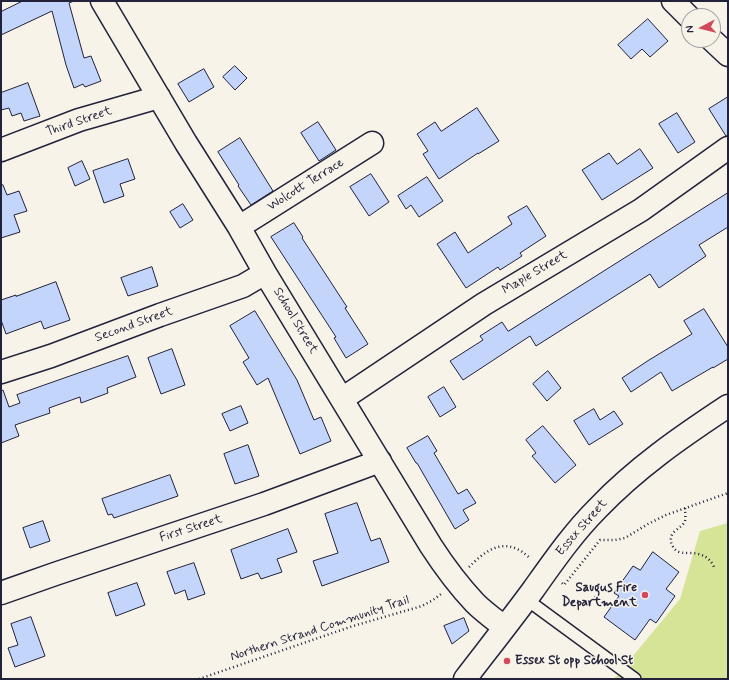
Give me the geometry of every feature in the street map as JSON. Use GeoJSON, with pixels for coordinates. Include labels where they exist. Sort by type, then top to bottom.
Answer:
{"type":"FeatureCollection","features":[{"type":"Feature","properties":{"kind":"street","name":"School Street"},"geometry":{"type":"LineString","coordinates":[[102,1],[186,143],[239,227],[431,546],[455,581],[475,603],[504,627]]}},
{"type":"Feature","properties":{"kind":"street"},"geometry":{"type":"LineString","coordinates":[[673,1],[681,9]]}},
{"type":"Feature","properties":{"kind":"street"},"geometry":{"type":"LineString","coordinates":[[721,48],[728,55]]}},
{"type":"Feature","properties":{"kind":"street","name":"Third Street"},"geometry":{"type":"LineString","coordinates":[[1,150],[79,120],[159,97]]}},
{"type":"Feature","properties":{"kind":"street","name":"Wolcott Terrace"},"geometry":{"type":"LineString","coordinates":[[239,227],[372,144]]}},
{"type":"Feature","properties":{"kind":"street","name":"Maple Street"},"geometry":{"type":"LineString","coordinates":[[342,399],[484,304],[641,210],[728,148]]}},
{"type":"Feature","properties":{"kind":"street","name":"Second Street"},"geometry":{"type":"LineString","coordinates":[[1,372],[51,356],[243,286],[266,273]]}},
{"type":"Feature","properties":{"kind":"street","name":"Essex Street"},"geometry":{"type":"LineString","coordinates":[[465,679],[561,550],[607,498],[638,469],[697,426],[728,406]]}},
{"type":"Feature","properties":{"kind":"street","name":"First Street"},"geometry":{"type":"LineString","coordinates":[[1,592],[264,504],[380,461]]}},
{"type":"Feature","properties":{"kind":"lane"},"geometry":{"type":"LineString","coordinates":[[526,599],[635,679]]}},
{"type":"Feature","properties":{"kind":"path"},"geometry":{"type":"LineString","coordinates":[[564,585],[600,540],[625,538],[656,520],[728,493]]}},
{"type":"Feature","properties":{"kind":"path"},"geometry":{"type":"LineString","coordinates":[[685,508],[685,522],[673,533],[671,542],[672,545],[679,552],[697,553],[706,556],[714,567]]}},
{"type":"Feature","properties":{"kind":"path"},"geometry":{"type":"LineString","coordinates":[[466,570],[486,552],[501,546],[509,546],[530,558]]}},
{"type":"Feature","properties":{"kind":"path","name":"Northern Strand Community Trail"},"geometry":{"type":"LineString","coordinates":[[199,679],[366,622],[422,606],[444,592]]}},
{"type":"Feature","properties":{"kind":"green space"},"geometry":{"type":"Polygon","coordinates":[[[728,523],[728,679],[614,679],[680,599],[700,531],[728,523]]]}},
{"type":"Feature","properties":{"kind":"building"},"geometry":{"type":"Polygon","coordinates":[[[23,1],[74,1],[69,3],[84,58],[91,56],[101,81],[85,87],[83,84],[74,88],[66,65],[52,11],[1,35],[1,12],[23,1]]]}},
{"type":"Feature","properties":{"kind":"building"},"geometry":{"type":"Polygon","coordinates":[[[648,19],[668,41],[650,57],[642,49],[631,59],[618,45],[648,19]]]}},
{"type":"Feature","properties":{"kind":"building"},"geometry":{"type":"Polygon","coordinates":[[[235,66],[247,78],[235,90],[223,77],[235,66]]]}},
{"type":"Feature","properties":{"kind":"building"},"geometry":{"type":"Polygon","coordinates":[[[204,69],[214,87],[189,102],[178,84],[204,69]]]}},
{"type":"Feature","properties":{"kind":"building"},"geometry":{"type":"Polygon","coordinates":[[[28,83],[40,116],[24,121],[21,113],[12,116],[9,108],[1,110],[1,93],[28,83]]]}},
{"type":"Feature","properties":{"kind":"building"},"geometry":{"type":"Polygon","coordinates":[[[728,97],[728,136],[726,136],[709,109],[728,97]]]}},
{"type":"Feature","properties":{"kind":"building"},"geometry":{"type":"Polygon","coordinates":[[[477,108],[499,141],[439,179],[423,154],[428,151],[417,134],[435,122],[441,131],[477,108]]]}},
{"type":"Feature","properties":{"kind":"building"},"geometry":{"type":"Polygon","coordinates":[[[677,113],[695,142],[678,153],[659,124],[677,113]]]}},
{"type":"Feature","properties":{"kind":"building"},"geometry":{"type":"Polygon","coordinates":[[[318,122],[336,150],[319,161],[301,133],[318,122]]]}},
{"type":"Feature","properties":{"kind":"building"},"geometry":{"type":"Polygon","coordinates":[[[240,138],[273,191],[251,205],[218,152],[240,138]]]}},
{"type":"Feature","properties":{"kind":"building"},"geometry":{"type":"Polygon","coordinates":[[[640,149],[653,168],[602,200],[582,170],[609,153],[617,164],[640,149]]]}},
{"type":"Feature","properties":{"kind":"building"},"geometry":{"type":"Polygon","coordinates":[[[128,159],[135,179],[120,184],[124,196],[104,203],[93,171],[128,159]]]}},
{"type":"Feature","properties":{"kind":"building"},"geometry":{"type":"Polygon","coordinates":[[[82,161],[90,179],[75,186],[68,168],[82,161]]]}},
{"type":"Feature","properties":{"kind":"building"},"geometry":{"type":"Polygon","coordinates":[[[371,174],[389,202],[369,216],[350,187],[371,174]]]}},
{"type":"Feature","properties":{"kind":"building"},"geometry":{"type":"Polygon","coordinates":[[[427,177],[443,201],[419,217],[411,205],[406,209],[398,196],[427,177]]]}},
{"type":"Feature","properties":{"kind":"building"},"geometry":{"type":"Polygon","coordinates":[[[3,185],[7,195],[19,191],[27,211],[14,215],[20,232],[1,238],[1,186],[3,185]]]}},
{"type":"Feature","properties":{"kind":"building"},"geometry":{"type":"Polygon","coordinates":[[[728,193],[728,227],[699,245],[706,256],[659,288],[650,274],[536,346],[530,336],[463,380],[450,361],[483,340],[480,336],[502,322],[508,331],[728,193]]]}},
{"type":"Feature","properties":{"kind":"building"},"geometry":{"type":"Polygon","coordinates":[[[183,204],[193,220],[180,228],[170,212],[183,204]]]}},
{"type":"Feature","properties":{"kind":"building"},"geometry":{"type":"Polygon","coordinates":[[[527,206],[546,236],[520,253],[522,256],[500,270],[498,267],[466,288],[437,244],[455,232],[468,253],[512,224],[508,217],[527,206]]]}},
{"type":"Feature","properties":{"kind":"building"},"geometry":{"type":"Polygon","coordinates":[[[294,223],[303,237],[302,238],[347,307],[345,308],[368,344],[346,358],[334,338],[336,337],[271,237],[294,223]]]}},
{"type":"Feature","properties":{"kind":"building"},"geometry":{"type":"Polygon","coordinates":[[[152,267],[158,286],[128,296],[121,278],[152,267]]]}},
{"type":"Feature","properties":{"kind":"building"},"geometry":{"type":"Polygon","coordinates":[[[56,282],[70,320],[44,329],[41,321],[6,334],[1,320],[1,300],[56,282]]]}},
{"type":"Feature","properties":{"kind":"building"},"geometry":{"type":"Polygon","coordinates":[[[704,309],[728,347],[728,359],[672,391],[661,372],[631,392],[622,378],[692,334],[684,321],[704,309]]]}},
{"type":"Feature","properties":{"kind":"building"},"geometry":{"type":"Polygon","coordinates":[[[255,311],[297,380],[314,420],[321,417],[331,441],[300,454],[268,378],[257,385],[243,362],[249,358],[230,326],[255,311]]]}},
{"type":"Feature","properties":{"kind":"building"},"geometry":{"type":"Polygon","coordinates":[[[172,349],[185,385],[161,394],[148,358],[172,349]]]}},
{"type":"Feature","properties":{"kind":"building"},"geometry":{"type":"Polygon","coordinates":[[[128,356],[136,377],[107,388],[108,393],[81,403],[80,397],[49,408],[50,413],[15,425],[19,436],[1,443],[1,391],[3,390],[9,407],[20,403],[17,395],[128,356]]]}},
{"type":"Feature","properties":{"kind":"building"},"geometry":{"type":"Polygon","coordinates":[[[548,371],[561,388],[547,401],[533,384],[548,371]]]}},
{"type":"Feature","properties":{"kind":"building"},"geometry":{"type":"Polygon","coordinates":[[[444,387],[456,407],[440,417],[428,397],[444,387]]]}},
{"type":"Feature","properties":{"kind":"building"},"geometry":{"type":"Polygon","coordinates":[[[241,406],[248,423],[230,431],[222,414],[241,406]]]}},
{"type":"Feature","properties":{"kind":"building"},"geometry":{"type":"Polygon","coordinates":[[[594,409],[600,420],[614,411],[623,424],[589,445],[574,421],[594,409]]]}},
{"type":"Feature","properties":{"kind":"building"},"geometry":{"type":"Polygon","coordinates":[[[543,426],[576,465],[555,483],[532,456],[536,453],[526,440],[543,426]]]}},
{"type":"Feature","properties":{"kind":"building"},"geometry":{"type":"Polygon","coordinates":[[[428,436],[437,451],[434,453],[458,494],[467,489],[476,503],[463,510],[469,520],[455,529],[407,448],[428,436]]]}},
{"type":"Feature","properties":{"kind":"building"},"geometry":{"type":"Polygon","coordinates":[[[248,445],[259,476],[235,484],[224,454],[248,445]]]}},
{"type":"Feature","properties":{"kind":"building"},"geometry":{"type":"Polygon","coordinates":[[[170,475],[178,496],[114,518],[112,514],[108,515],[102,499],[170,475]]]}},
{"type":"Feature","properties":{"kind":"building"},"geometry":{"type":"Polygon","coordinates":[[[357,503],[371,541],[380,538],[389,562],[322,586],[313,561],[338,553],[325,514],[357,503]]]}},
{"type":"Feature","properties":{"kind":"building"},"geometry":{"type":"Polygon","coordinates":[[[43,521],[50,541],[30,548],[23,528],[43,521]]]}},
{"type":"Feature","properties":{"kind":"building"},"geometry":{"type":"Polygon","coordinates":[[[288,529],[297,552],[277,559],[282,572],[261,579],[258,573],[241,579],[231,550],[288,529]]]}},
{"type":"Feature","properties":{"kind":"building","name":"Saugus Fire Department"},"geometry":{"type":"Polygon","coordinates":[[[653,552],[679,572],[666,589],[675,596],[656,623],[650,619],[635,640],[604,617],[619,596],[614,593],[633,566],[640,570],[653,552]]]}},
{"type":"Feature","properties":{"kind":"building"},"geometry":{"type":"Polygon","coordinates":[[[194,563],[205,594],[188,600],[185,590],[175,594],[167,572],[194,563]]]}},
{"type":"Feature","properties":{"kind":"building"},"geometry":{"type":"Polygon","coordinates":[[[137,583],[145,605],[116,616],[108,593],[137,583]]]}},
{"type":"Feature","properties":{"kind":"building"},"geometry":{"type":"Polygon","coordinates":[[[31,617],[45,656],[15,667],[8,648],[18,645],[11,624],[31,617]]]}},
{"type":"Feature","properties":{"kind":"building"},"geometry":{"type":"Polygon","coordinates":[[[464,618],[469,631],[452,644],[444,626],[464,618]]]}},
{"type":"Feature","properties":{"kind":"place","name":"Saugus Fire Department"},"geometry":{"type":"Point","coordinates":[645,595]}},
{"type":"Feature","properties":{"kind":"place","name":"Essex St opp School St"},"geometry":{"type":"Point","coordinates":[507,661]}}]}
